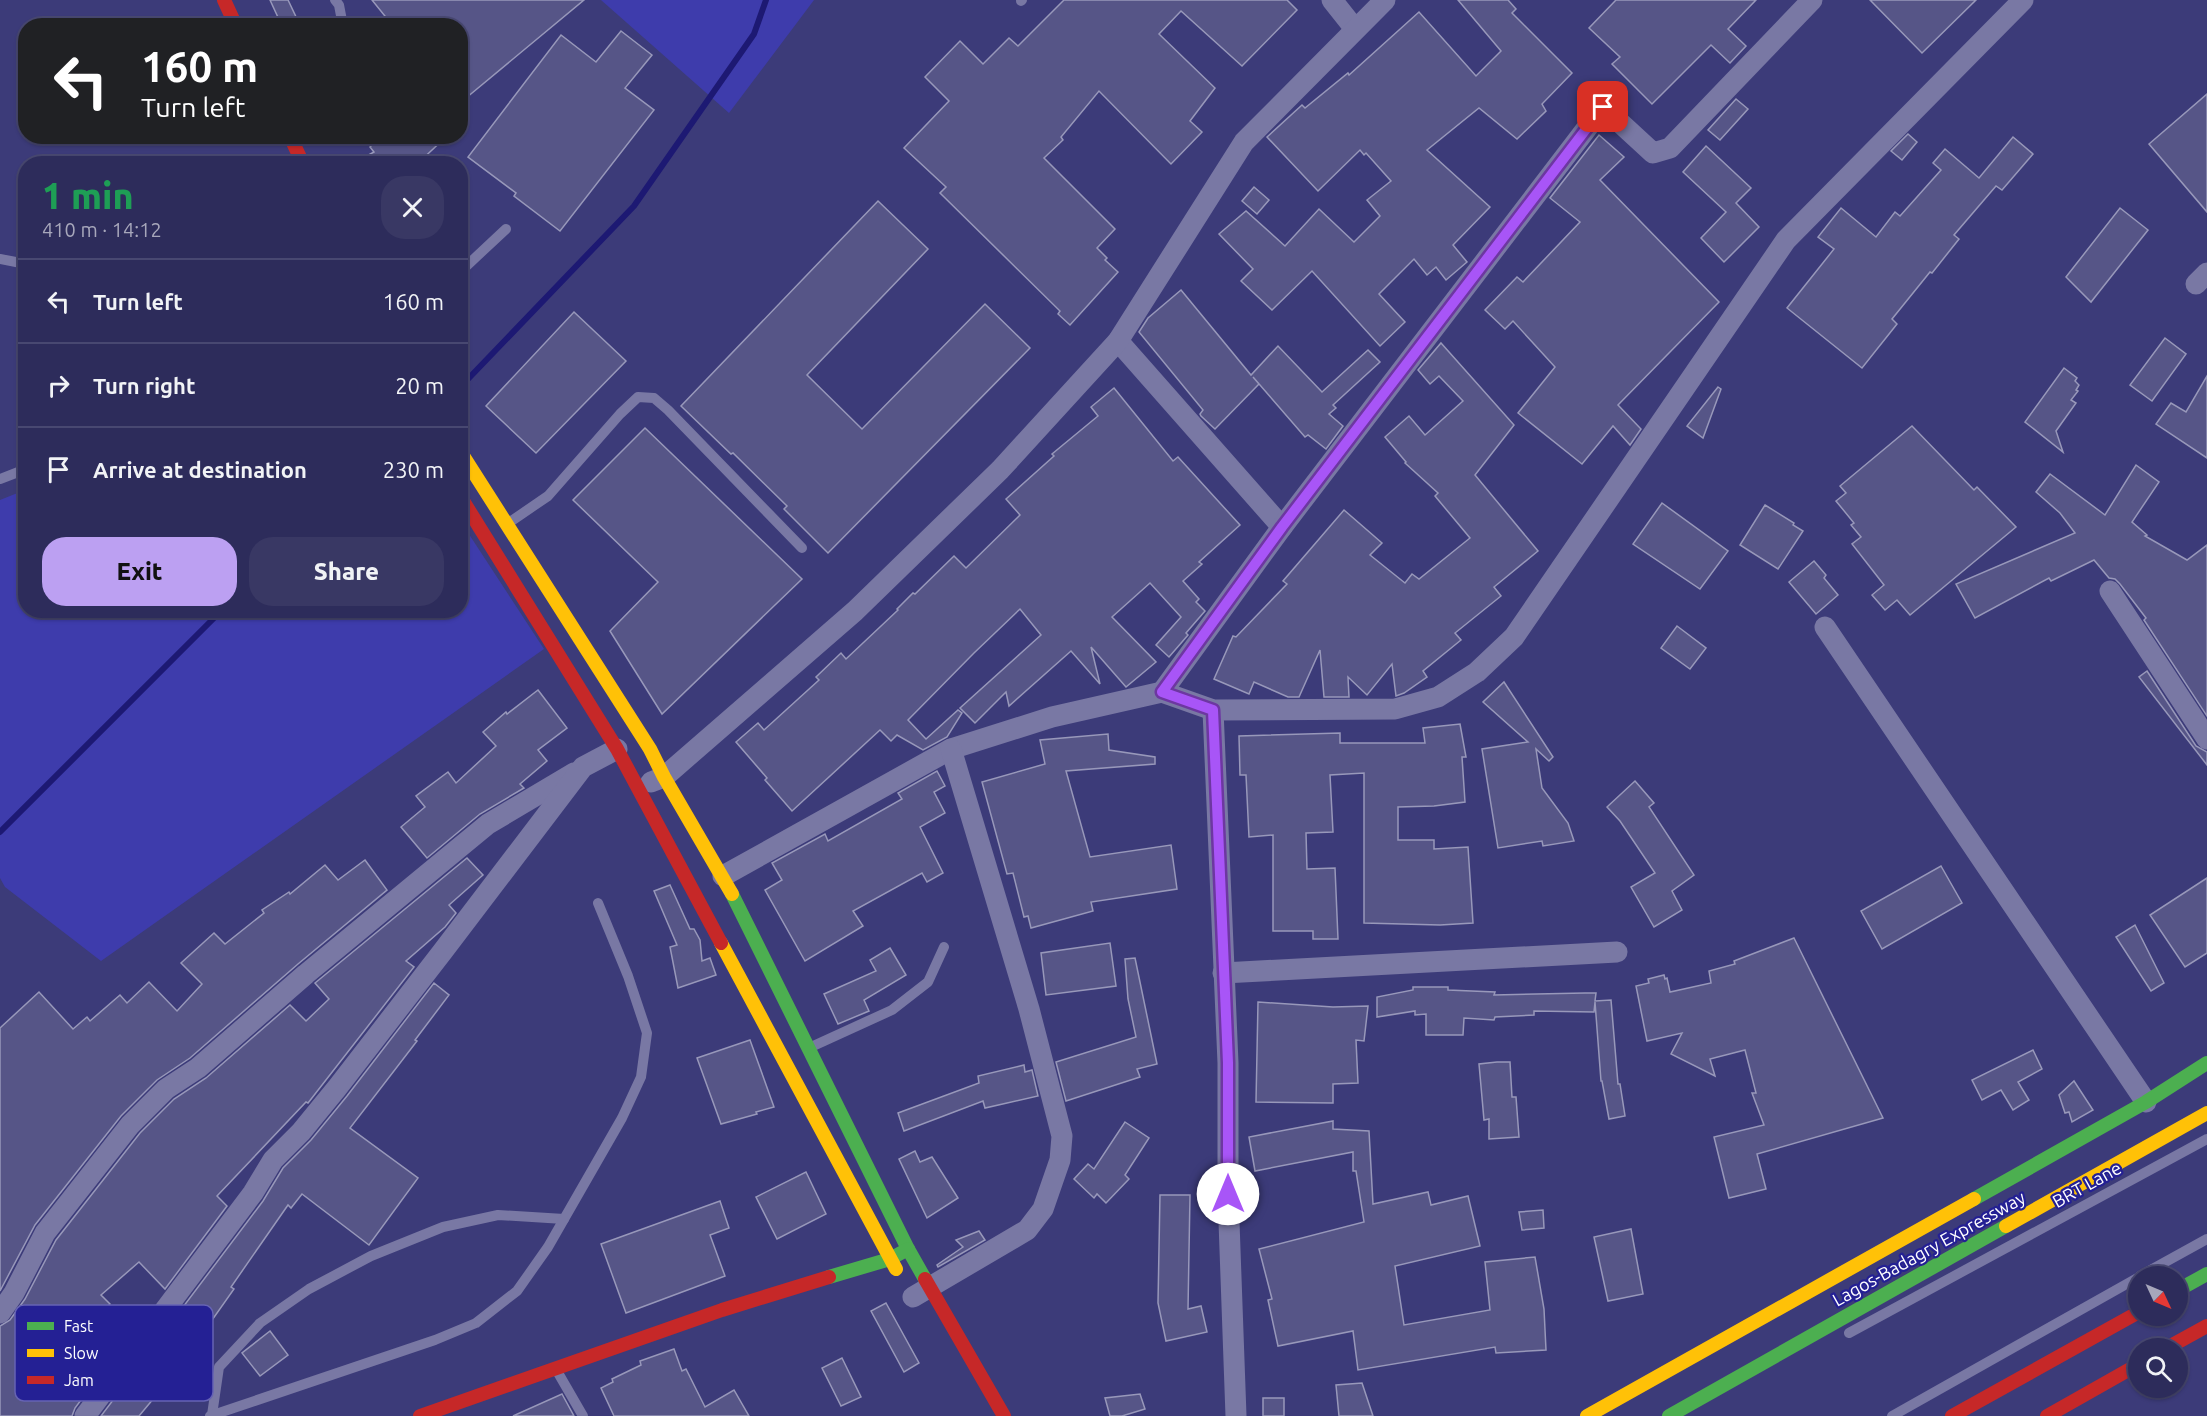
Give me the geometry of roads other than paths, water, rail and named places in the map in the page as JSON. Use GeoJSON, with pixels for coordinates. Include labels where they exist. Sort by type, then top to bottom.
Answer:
{"type":"FeatureCollection","features":[{"type":"Feature","properties":{"kind":"main road"},"geometry":{"type":"LineString","coordinates":[[224,0],[232,18]]}},
{"type":"Feature","properties":{"kind":"main road"},"geometry":{"type":"LineString","coordinates":[[468,463],[650,749],[663,777],[723,876],[721,908],[818,1121],[890,1259],[1004,1416]]}},
{"type":"Feature","properties":{"kind":"main road"},"geometry":{"type":"LineString","coordinates":[[468,509],[617,750],[637,788],[721,908],[808,1048],[908,1248],[914,1291]]}},
{"type":"Feature","properties":{"kind":"main road"},"geometry":{"type":"LineString","coordinates":[[1587,1416],[2146,1102],[2207,1063]]}},
{"type":"Feature","properties":{"kind":"main road"},"geometry":{"type":"LineString","coordinates":[[818,1121],[838,1109]]}},
{"type":"Feature","properties":{"kind":"main road","name":"Lagos-Badagry Expressway"},"geometry":{"type":"LineString","coordinates":[[1669,1416],[2207,1113]]}},
{"type":"Feature","properties":{"kind":"main road"},"geometry":{"type":"LineString","coordinates":[[420,1416],[722,1310],[890,1259],[908,1248]]}},
{"type":"Feature","properties":{"kind":"main road"},"geometry":{"type":"LineString","coordinates":[[2188,1284],[2207,1274]]}},
{"type":"Feature","properties":{"kind":"main road"},"geometry":{"type":"LineString","coordinates":[[1952,1416],[2128,1318]]}},
{"type":"Feature","properties":{"kind":"main road"},"geometry":{"type":"LineString","coordinates":[[2185,1338],[2207,1326]]}},
{"type":"Feature","properties":{"kind":"main road"},"geometry":{"type":"LineString","coordinates":[[2047,1416],[2128,1370]]}},
{"type":"Feature","properties":{"kind":"street"},"geometry":{"type":"LineString","coordinates":[[1332,0],[1355,29]]}},
{"type":"Feature","properties":{"kind":"street"},"geometry":{"type":"LineString","coordinates":[[637,788],[663,777],[855,611],[999,470],[1118,341],[1244,142],[1385,0]]}},
{"type":"Feature","properties":{"kind":"street"},"geometry":{"type":"LineString","coordinates":[[1162,692],[1282,527],[1603,107],[1653,153],[1670,148],[1812,0]]}},
{"type":"Feature","properties":{"kind":"street"},"geometry":{"type":"LineString","coordinates":[[723,876],[951,749],[1052,717],[1162,692],[1213,710],[1395,709],[1438,697],[1477,672],[1514,637],[1786,240],[2023,0]]}},
{"type":"Feature","properties":{"kind":"street"},"geometry":{"type":"LineString","coordinates":[[1118,341],[1282,527]]}},
{"type":"Feature","properties":{"kind":"street"},"geometry":{"type":"LineString","coordinates":[[2110,591],[2207,739]]}},
{"type":"Feature","properties":{"kind":"street"},"geometry":{"type":"LineString","coordinates":[[1825,627],[2146,1102]]}},
{"type":"Feature","properties":{"kind":"street"},"geometry":{"type":"LineString","coordinates":[[1213,710],[1228,1063],[1228,1194],[1236,1416]]}},
{"type":"Feature","properties":{"kind":"street"},"geometry":{"type":"LineString","coordinates":[[914,1291],[1027,1230],[1043,1209],[1060,1160],[1062,1136],[1029,1009],[951,749]]}},
{"type":"Feature","properties":{"kind":"street"},"geometry":{"type":"LineString","coordinates":[[0,1313],[14,1293],[45,1233],[130,1125],[166,1089],[198,1068],[306,974],[488,824],[583,767],[617,750]]}},
{"type":"Feature","properties":{"kind":"street"},"geometry":{"type":"LineString","coordinates":[[169,1305],[253,1194],[273,1160],[301,1132],[331,1095],[444,951],[583,767]]}},
{"type":"Feature","properties":{"kind":"street"},"geometry":{"type":"LineString","coordinates":[[1223,973],[1617,952]]}},
{"type":"Feature","properties":{"kind":"street"},"geometry":{"type":"LineString","coordinates":[[85,1416],[96,1401]]}},
{"type":"Feature","properties":{"kind":"lane"},"geometry":{"type":"LineString","coordinates":[[335,0],[339,5],[341,18]]}},
{"type":"Feature","properties":{"kind":"lane"},"geometry":{"type":"LineString","coordinates":[[468,265],[506,229]]}},
{"type":"Feature","properties":{"kind":"lane"},"geometry":{"type":"LineString","coordinates":[[0,259],[18,262]]}},
{"type":"Feature","properties":{"kind":"lane"},"geometry":{"type":"LineString","coordinates":[[507,524],[548,496],[620,414],[638,397],[654,398],[802,548]]}},
{"type":"Feature","properties":{"kind":"lane"},"geometry":{"type":"LineString","coordinates":[[0,479],[18,472]]}},
{"type":"Feature","properties":{"kind":"lane"},"geometry":{"type":"LineString","coordinates":[[564,1219],[498,1215],[443,1227],[371,1256],[309,1289],[260,1323],[219,1367],[211,1415],[435,1340],[476,1323],[517,1291],[564,1219],[622,1118],[641,1077],[646,1034],[628,976],[598,903]]}},
{"type":"Feature","properties":{"kind":"lane"},"geometry":{"type":"LineString","coordinates":[[808,1048],[892,1010],[928,982],[944,947]]}},
{"type":"Feature","properties":{"kind":"lane","name":"BRT Lane"},"geometry":{"type":"LineString","coordinates":[[1838,1340],[2207,1139]]}},
{"type":"Feature","properties":{"kind":"lane"},"geometry":{"type":"LineString","coordinates":[[2159,1266],[2207,1239]]}},
{"type":"Feature","properties":{"kind":"lane"},"geometry":{"type":"LineString","coordinates":[[1892,1416],[2128,1283]]}},
{"type":"Feature","properties":{"kind":"lane"},"geometry":{"type":"LineString","coordinates":[[555,1368],[583,1416]]}},
{"type":"Feature","properties":{"kind":"waterway"},"geometry":{"type":"LineString","coordinates":[[468,379],[634,206],[754,34],[766,0]]}},
{"type":"Feature","properties":{"kind":"waterway"},"geometry":{"type":"LineString","coordinates":[[0,832],[214,618]]}}]}
